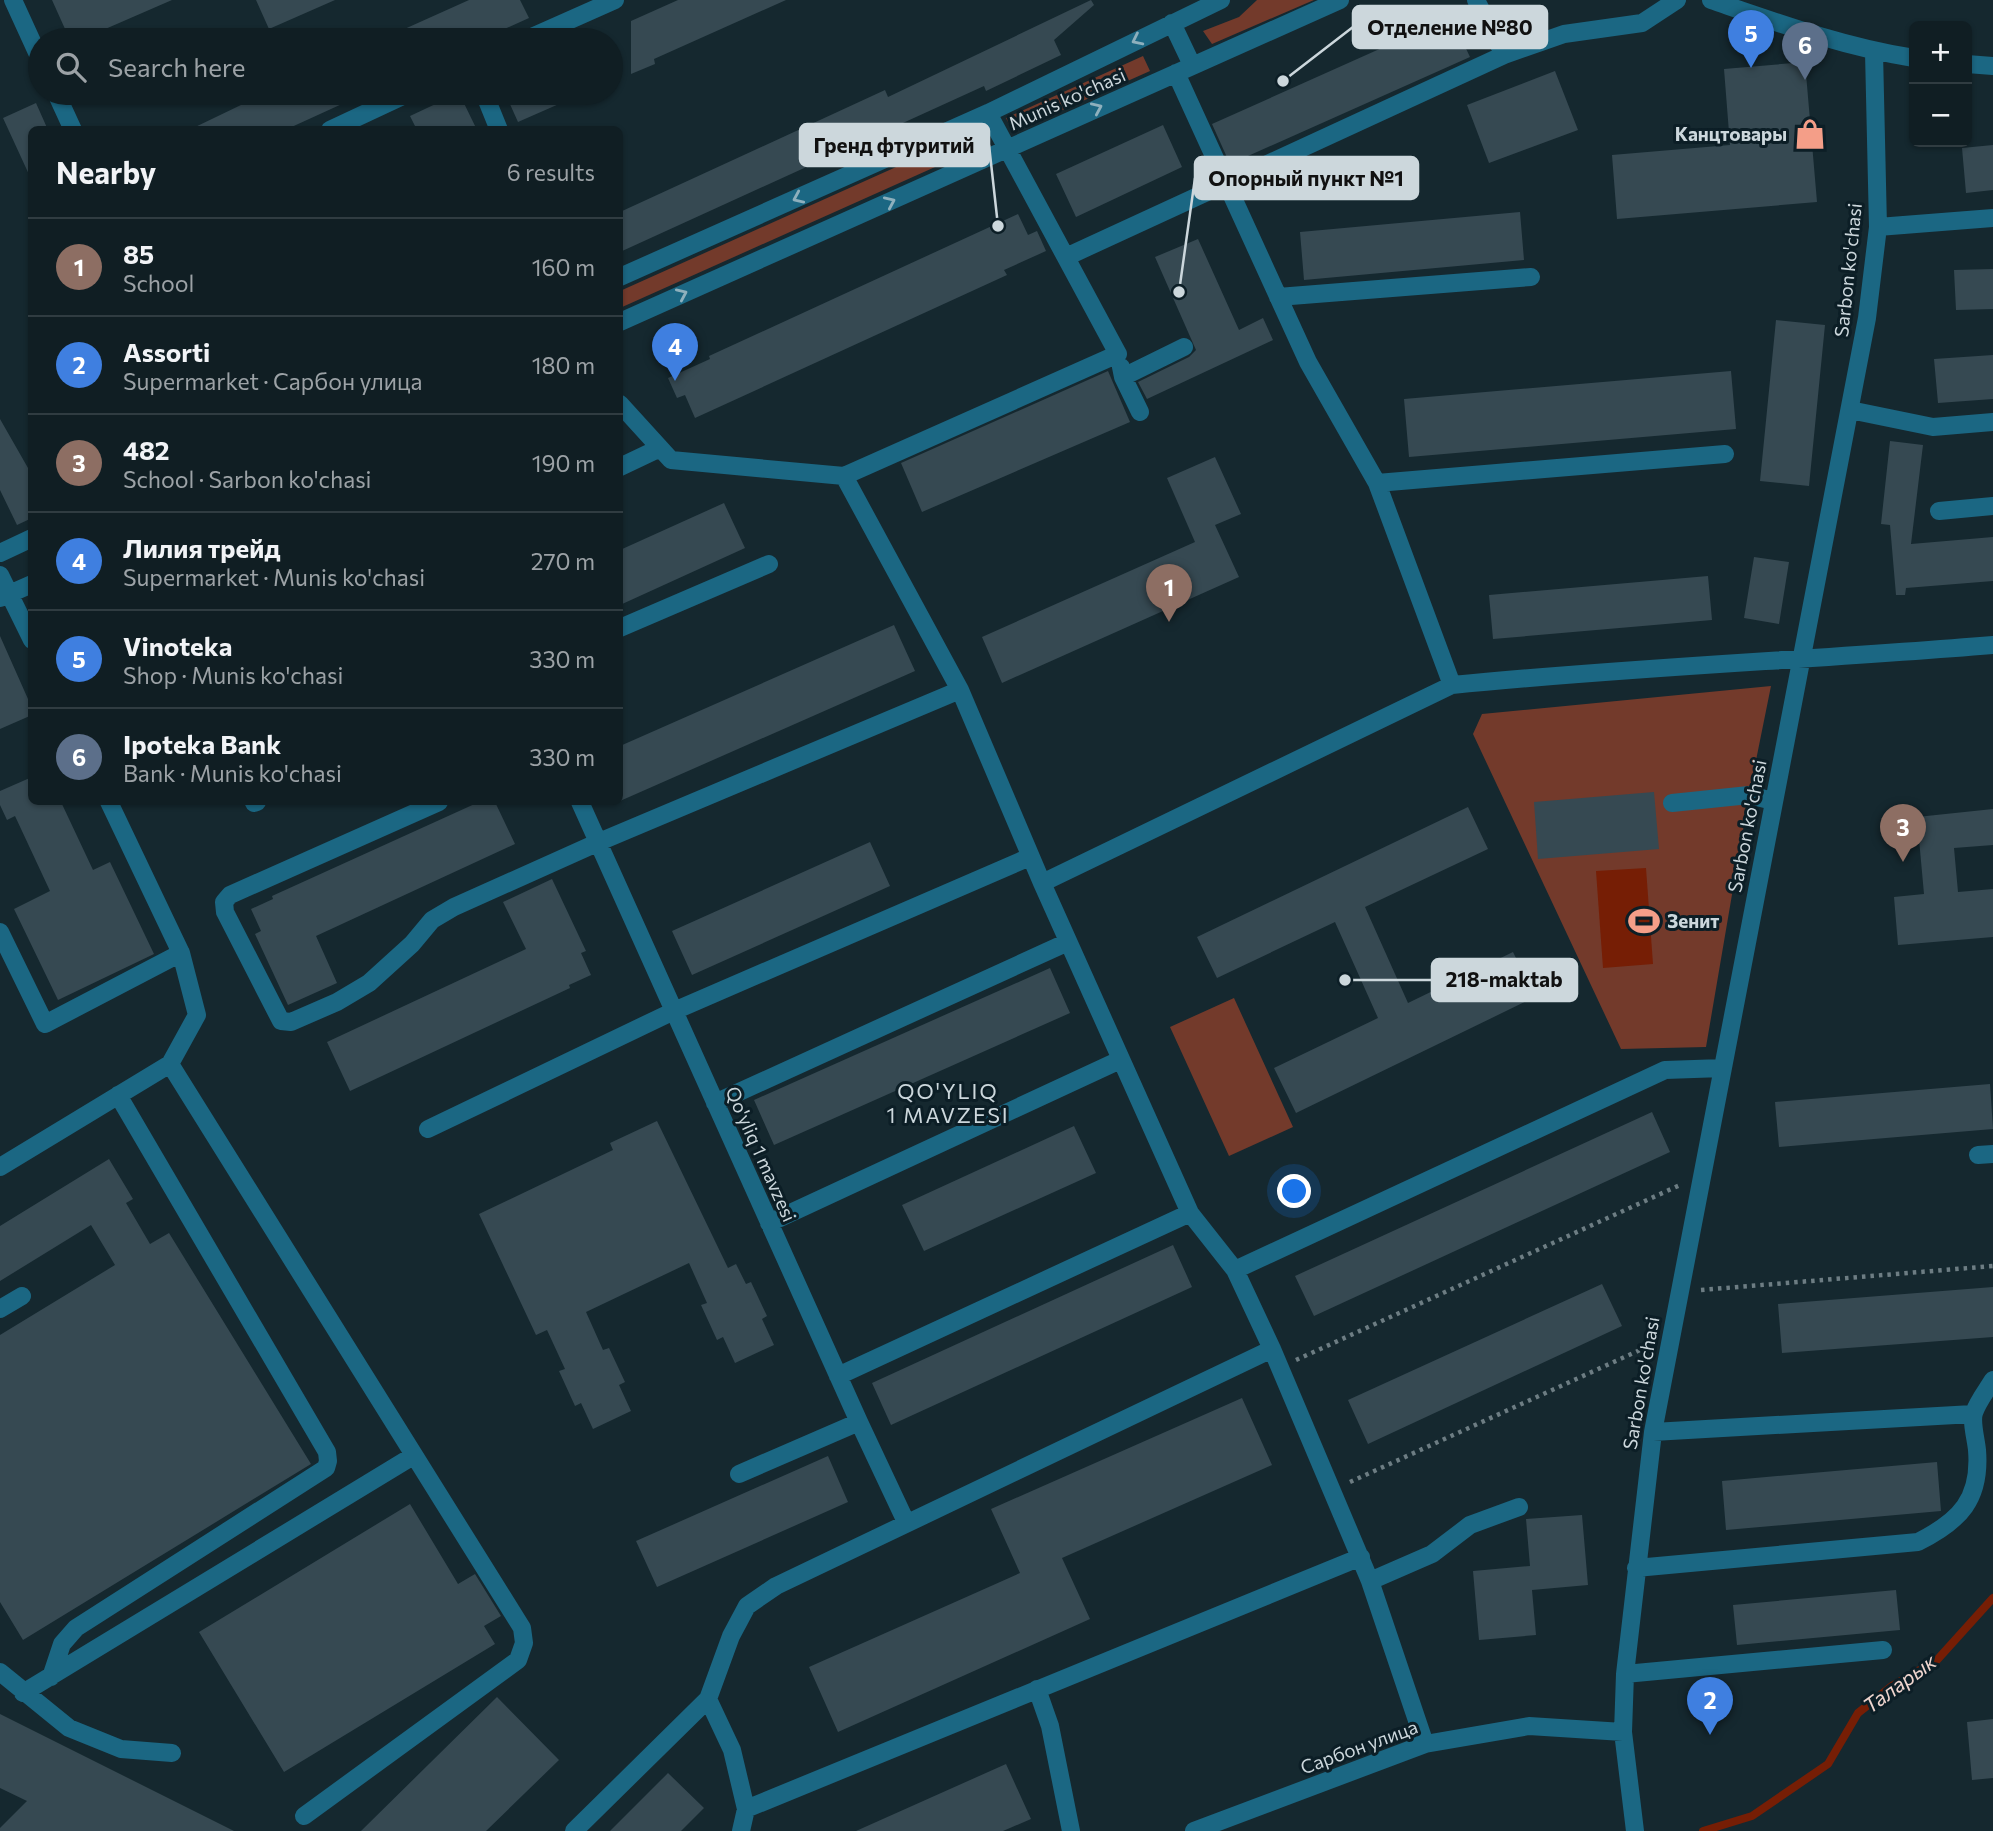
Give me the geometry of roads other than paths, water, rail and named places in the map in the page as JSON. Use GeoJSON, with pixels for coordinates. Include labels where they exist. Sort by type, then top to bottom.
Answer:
{"type":"FeatureCollection","features":[{"type":"Feature","properties":{"kind":"street"},"geometry":{"type":"LineString","coordinates":[[13,0],[28,33]]}},
{"type":"Feature","properties":{"kind":"street"},"geometry":{"type":"LineString","coordinates":[[551,28],[615,0]]}},
{"type":"Feature","properties":{"kind":"street","name":"Munis ko'chasi"},"geometry":{"type":"LineString","coordinates":[[623,276],[988,113],[1221,0]]}},
{"type":"Feature","properties":{"kind":"street","name":"Munis ko'chasi"},"geometry":{"type":"LineString","coordinates":[[623,321],[1340,0]]}},
{"type":"Feature","properties":{"kind":"street"},"geometry":{"type":"LineString","coordinates":[[1476,0],[1504,55]]}},
{"type":"Feature","properties":{"kind":"street"},"geometry":{"type":"LineString","coordinates":[[1066,257],[1504,55],[1564,33],[1642,23],[1677,0]]}},
{"type":"Feature","properties":{"kind":"street"},"geometry":{"type":"LineString","coordinates":[[1711,0],[1782,25],[1874,52],[1909,57]]}},
{"type":"Feature","properties":{"kind":"street"},"geometry":{"type":"LineString","coordinates":[[1172,23],[1184,69],[1226,184],[1308,362],[1377,482],[1452,685]]}},
{"type":"Feature","properties":{"kind":"street","name":"Sarbon ko'chasi"},"geometry":{"type":"LineString","coordinates":[[1623,1732],[1625,1674],[1653,1432],[1867,318],[1878,227],[1874,52]]}},
{"type":"Feature","properties":{"kind":"street"},"geometry":{"type":"LineString","coordinates":[[1972,64],[1993,66]]}},
{"type":"Feature","properties":{"kind":"street"},"geometry":{"type":"LineString","coordinates":[[62,105],[71,126]]}},
{"type":"Feature","properties":{"kind":"street"},"geometry":{"type":"LineString","coordinates":[[339,126],[383,105]]}},
{"type":"Feature","properties":{"kind":"street"},"geometry":{"type":"LineString","coordinates":[[489,105],[497,126]]}},
{"type":"Feature","properties":{"kind":"street"},"geometry":{"type":"LineString","coordinates":[[988,113],[1118,354],[1123,377],[1140,412]]}},
{"type":"Feature","properties":{"kind":"street"},"geometry":{"type":"LineString","coordinates":[[1878,227],[1993,218]]}},
{"type":"Feature","properties":{"kind":"street"},"geometry":{"type":"LineString","coordinates":[[1278,297],[1531,277]]}},
{"type":"Feature","properties":{"kind":"street"},"geometry":{"type":"LineString","coordinates":[[1123,377],[1184,347]]}},
{"type":"Feature","properties":{"kind":"street"},"geometry":{"type":"LineString","coordinates":[[623,407],[671,460],[844,475],[1118,354]]}},
{"type":"Feature","properties":{"kind":"street"},"geometry":{"type":"LineString","coordinates":[[1850,410],[1933,427],[1993,422]]}},
{"type":"Feature","properties":{"kind":"street"},"geometry":{"type":"LineString","coordinates":[[623,466],[660,448]]}},
{"type":"Feature","properties":{"kind":"street"},"geometry":{"type":"LineString","coordinates":[[1377,482],[1725,454]]}},
{"type":"Feature","properties":{"kind":"street"},"geometry":{"type":"LineString","coordinates":[[844,475],[960,690],[1030,857],[1190,1213],[1235,1270],[1272,1349],[1361,1557],[1425,1744]]}},
{"type":"Feature","properties":{"kind":"street"},"geometry":{"type":"LineString","coordinates":[[1939,510],[1993,506]]}},
{"type":"Feature","properties":{"kind":"street"},"geometry":{"type":"LineString","coordinates":[[0,553],[28,540]]}},
{"type":"Feature","properties":{"kind":"street"},"geometry":{"type":"LineString","coordinates":[[623,627],[769,564]]}},
{"type":"Feature","properties":{"kind":"street"},"geometry":{"type":"LineString","coordinates":[[0,575],[5,596],[28,633]]}},
{"type":"Feature","properties":{"kind":"street"},"geometry":{"type":"LineString","coordinates":[[5,596],[28,586]]}},
{"type":"Feature","properties":{"kind":"street"},"geometry":{"type":"LineString","coordinates":[[1042,883],[1452,685],[1993,645]]}},
{"type":"Feature","properties":{"kind":"street"},"geometry":{"type":"LineString","coordinates":[[432,805],[230,895],[224,902],[225,912],[281,1021],[291,1022],[337,1002],[369,983],[412,943],[432,920],[454,907],[599,842],[960,690]]}},
{"type":"Feature","properties":{"kind":"street"},"geometry":{"type":"LineString","coordinates":[[1672,803],[1749,795],[1773,801]]}},
{"type":"Feature","properties":{"kind":"street"},"geometry":{"type":"LineString","coordinates":[[0,1167],[170,1064],[197,1015],[181,953],[110,805]]}},
{"type":"Feature","properties":{"kind":"street","name":"Qo'yliq 1 mavzesi"},"geometry":{"type":"LineString","coordinates":[[581,805],[906,1522]]}},
{"type":"Feature","properties":{"kind":"street"},"geometry":{"type":"LineString","coordinates":[[428,1129],[674,1011],[1030,857]]}},
{"type":"Feature","properties":{"kind":"street"},"geometry":{"type":"LineString","coordinates":[[0,932],[45,1024],[181,953]]}},
{"type":"Feature","properties":{"kind":"street"},"geometry":{"type":"LineString","coordinates":[[715,1102],[1068,942]]}},
{"type":"Feature","properties":{"kind":"street"},"geometry":{"type":"LineString","coordinates":[[769,1223],[1120,1060]]}},
{"type":"Feature","properties":{"kind":"street"},"geometry":{"type":"LineString","coordinates":[[170,1064],[522,1628],[524,1643],[517,1660],[304,1816]]}},
{"type":"Feature","properties":{"kind":"street"},"geometry":{"type":"LineString","coordinates":[[1235,1270],[1665,1070],[1723,1068]]}},
{"type":"Feature","properties":{"kind":"street"},"geometry":{"type":"LineString","coordinates":[[51,1677],[62,1644],[76,1628],[326,1468],[328,1461],[327,1452],[118,1096]]}},
{"type":"Feature","properties":{"kind":"street"},"geometry":{"type":"LineString","coordinates":[[838,1376],[1190,1213]]}},
{"type":"Feature","properties":{"kind":"street"},"geometry":{"type":"LineString","coordinates":[[0,1309],[22,1296]]}},
{"type":"Feature","properties":{"kind":"street"},"geometry":{"type":"LineString","coordinates":[[574,1831],[708,1699],[731,1636],[747,1606],[776,1586],[906,1522],[1272,1349]]}},
{"type":"Feature","properties":{"kind":"street"},"geometry":{"type":"LineString","coordinates":[[1636,1568],[1918,1542],[1941,1531],[1966,1506],[1972,1495],[1978,1466],[1973,1414],[1993,1380]]}},
{"type":"Feature","properties":{"kind":"street"},"geometry":{"type":"LineString","coordinates":[[1653,1432],[1973,1414]]}},
{"type":"Feature","properties":{"kind":"street"},"geometry":{"type":"LineString","coordinates":[[739,1474],[859,1422]]}},
{"type":"Feature","properties":{"kind":"street"},"geometry":{"type":"LineString","coordinates":[[23,1693],[413,1456]]}},
{"type":"Feature","properties":{"kind":"street"},"geometry":{"type":"LineString","coordinates":[[1370,1581],[1432,1554],[1470,1525],[1519,1507]]}},
{"type":"Feature","properties":{"kind":"street"},"geometry":{"type":"LineString","coordinates":[[746,1809],[1361,1557]]}},
{"type":"Feature","properties":{"kind":"street"},"geometry":{"type":"LineString","coordinates":[[1625,1674],[1883,1650]]}},
{"type":"Feature","properties":{"kind":"street"},"geometry":{"type":"LineString","coordinates":[[0,1672],[69,1728],[121,1749],[172,1753]]}},
{"type":"Feature","properties":{"kind":"street"},"geometry":{"type":"LineString","coordinates":[[1037,1689],[1050,1726],[1071,1831]]}},
{"type":"Feature","properties":{"kind":"street"},"geometry":{"type":"LineString","coordinates":[[708,1699],[732,1750],[746,1809],[741,1831]]}},
{"type":"Feature","properties":{"kind":"street","name":"Сарбон улица"},"geometry":{"type":"LineString","coordinates":[[1194,1831],[1425,1744],[1529,1726],[1623,1732]]}},
{"type":"Feature","properties":{"kind":"street"},"geometry":{"type":"LineString","coordinates":[[1623,1732],[1634,1826]]}},
{"type":"Feature","properties":{"kind":"waterway","name":"Таларык"},"geometry":{"type":"LineString","coordinates":[[1703,1831],[1752,1816],[1828,1764],[1858,1713],[1892,1686],[1937,1660],[1993,1598]]}},
{"type":"Feature","properties":{"kind":"place","name":"Vinoteka"},"geometry":{"type":"Point","coordinates":[1751,68]}},
{"type":"Feature","properties":{"kind":"place","name":"Ipoteka Bank"},"geometry":{"type":"Point","coordinates":[1805,80]}},
{"type":"Feature","properties":{"kind":"place","name":"Отделение №80"},"geometry":{"type":"Point","coordinates":[1283,81]}},
{"type":"Feature","properties":{"kind":"place","name":"Канцтовары"},"geometry":{"type":"Point","coordinates":[1810,134]}},
{"type":"Feature","properties":{"kind":"place","name":"Гренд фтуритий"},"geometry":{"type":"Point","coordinates":[998,226]}},
{"type":"Feature","properties":{"kind":"place","name":"Опорный пункт №1"},"geometry":{"type":"Point","coordinates":[1179,292]}},
{"type":"Feature","properties":{"kind":"place","name":"Лилия трейд"},"geometry":{"type":"Point","coordinates":[675,381]}},
{"type":"Feature","properties":{"kind":"place","name":"85"},"geometry":{"type":"Point","coordinates":[1169,622]}},
{"type":"Feature","properties":{"kind":"place","name":"482"},"geometry":{"type":"Point","coordinates":[1903,862]}},
{"type":"Feature","properties":{"kind":"place","name":"Зенит"},"geometry":{"type":"Point","coordinates":[1644,921]}},
{"type":"Feature","properties":{"kind":"place","name":"218-maktab"},"geometry":{"type":"Point","coordinates":[1345,980]}},
{"type":"Feature","properties":{"kind":"place","name":"Assorti"},"geometry":{"type":"Point","coordinates":[1710,1735]}},
{"type":"Feature","properties":{"kind":"district","name":"QO'YLIQ 1 MAVZESI"},"geometry":{"type":"Point","coordinates":[948,1104]}}]}
